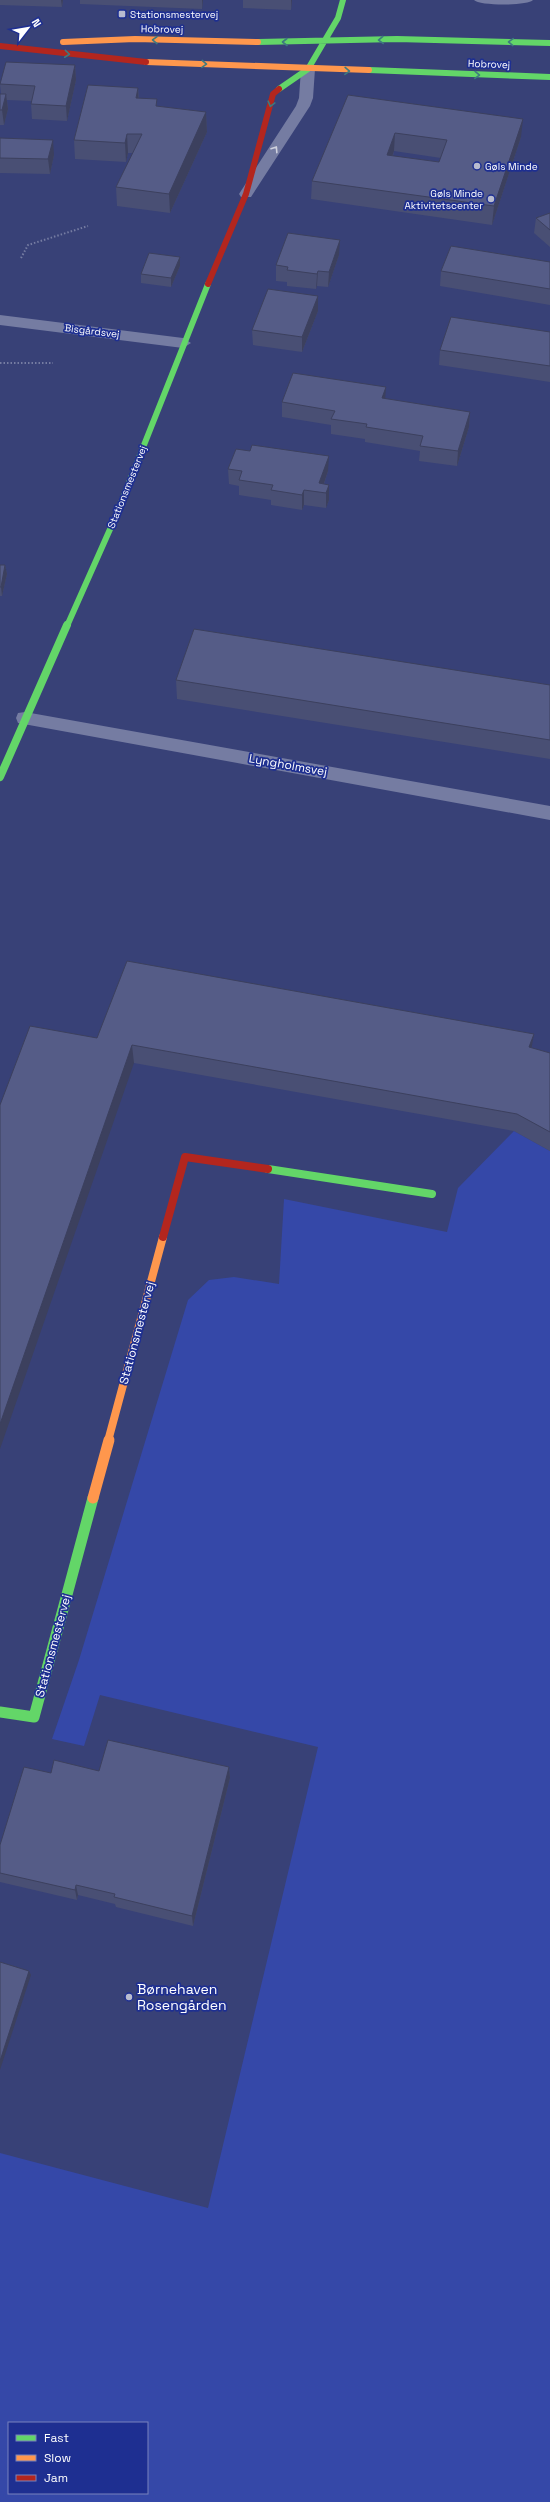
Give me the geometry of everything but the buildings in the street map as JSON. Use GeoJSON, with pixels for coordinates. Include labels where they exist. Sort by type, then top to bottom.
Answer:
{"type":"FeatureCollection","features":[{"type":"Feature","properties":{"kind":"street"},"geometry":{"type":"LineString","coordinates":[[308,69],[338,18],[343,0]]}},
{"type":"Feature","properties":{"kind":"street"},"geometry":{"type":"LineString","coordinates":[[481,0],[526,0]]}},
{"type":"Feature","properties":{"kind":"street","name":"Hobrovej"},"geometry":{"type":"LineString","coordinates":[[0,45],[135,39],[324,41],[396,39],[550,44]]}},
{"type":"Feature","properties":{"kind":"street","name":"Hobrovej"},"geometry":{"type":"LineString","coordinates":[[0,45],[129,61],[550,77]]}},
{"type":"Feature","properties":{"kind":"street","name":"Stationsmestervej"},"geometry":{"type":"LineString","coordinates":[[246,194],[303,106],[306,98],[308,69]]}},
{"type":"Feature","properties":{"kind":"street","name":"Stationsmestervej"},"geometry":{"type":"LineString","coordinates":[[0,777],[115,518],[183,343],[246,194],[273,94],[308,69]]}},
{"type":"Feature","properties":{"kind":"street","name":"Bisgårdsvej"},"geometry":{"type":"LineString","coordinates":[[0,320],[183,343]]}},
{"type":"Feature","properties":{"kind":"street","name":"Lyngholmsvej"},"geometry":{"type":"LineString","coordinates":[[25,718],[550,813]]}},
{"type":"Feature","properties":{"kind":"street","name":"Stationsmestervej"},"geometry":{"type":"LineString","coordinates":[[0,1712],[34,1717],[185,1157],[432,1194]]}},
{"type":"Feature","properties":{"kind":"path"},"geometry":{"type":"LineString","coordinates":[[21,258],[28,245],[88,226]]}},
{"type":"Feature","properties":{"kind":"shaded area"},"geometry":{"type":"Polygon","coordinates":[[[514,1131],[550,1151],[550,2502],[0,2502],[0,2153],[208,2208],[318,1747],[100,1695],[84,1746],[52,1739],[79,1660],[188,1300],[209,1280],[234,1277],[279,1284],[284,1199],[447,1232],[458,1188],[514,1131]]]}},
{"type":"Feature","properties":{"kind":"traffic: fast"},"geometry":{"type":"LineString","coordinates":[[279,89],[308,69],[338,18],[343,0]]}},
{"type":"Feature","properties":{"kind":"traffic: fast"},"geometry":{"type":"LineString","coordinates":[[258,42],[397,39],[550,43]]}},
{"type":"Feature","properties":{"kind":"traffic: fast"},"geometry":{"type":"LineString","coordinates":[[369,70],[550,77]]}},
{"type":"Feature","properties":{"kind":"traffic: fast"},"geometry":{"type":"LineString","coordinates":[[0,777],[115,518],[208,284]]}},
{"type":"Feature","properties":{"kind":"traffic: fast"},"geometry":{"type":"LineString","coordinates":[[268,1169],[432,1194]]}},
{"type":"Feature","properties":{"kind":"traffic: fast"},"geometry":{"type":"LineString","coordinates":[[0,1712],[34,1717],[93,1498]]}},
{"type":"Feature","properties":{"kind":"traffic: slow"},"geometry":{"type":"LineString","coordinates":[[63,42],[135,39],[258,42]]}},
{"type":"Feature","properties":{"kind":"traffic: slow"},"geometry":{"type":"LineString","coordinates":[[146,62],[369,70]]}},
{"type":"Feature","properties":{"kind":"traffic: slow"},"geometry":{"type":"LineString","coordinates":[[93,1498],[163,1237]]}},
{"type":"Feature","properties":{"kind":"traffic: jam"},"geometry":{"type":"LineString","coordinates":[[0,46],[146,62]]}},
{"type":"Feature","properties":{"kind":"traffic: jam"},"geometry":{"type":"LineString","coordinates":[[208,284],[246,194],[273,94],[279,89]]}},
{"type":"Feature","properties":{"kind":"traffic: jam"},"geometry":{"type":"LineString","coordinates":[[163,1237],[185,1157],[268,1169]]}},
{"type":"Feature","properties":{"kind":"place","name":"Stationsmestervej"},"geometry":{"type":"Point","coordinates":[122,14]}},
{"type":"Feature","properties":{"kind":"place","name":"Gøls Minde"},"geometry":{"type":"Point","coordinates":[477,166]}},
{"type":"Feature","properties":{"kind":"place","name":"Gøls Minde Aktivitetscenter"},"geometry":{"type":"Point","coordinates":[491,199]}},
{"type":"Feature","properties":{"kind":"place","name":"Børnehaven Rosengården"},"geometry":{"type":"Point","coordinates":[129,1997]}}]}
